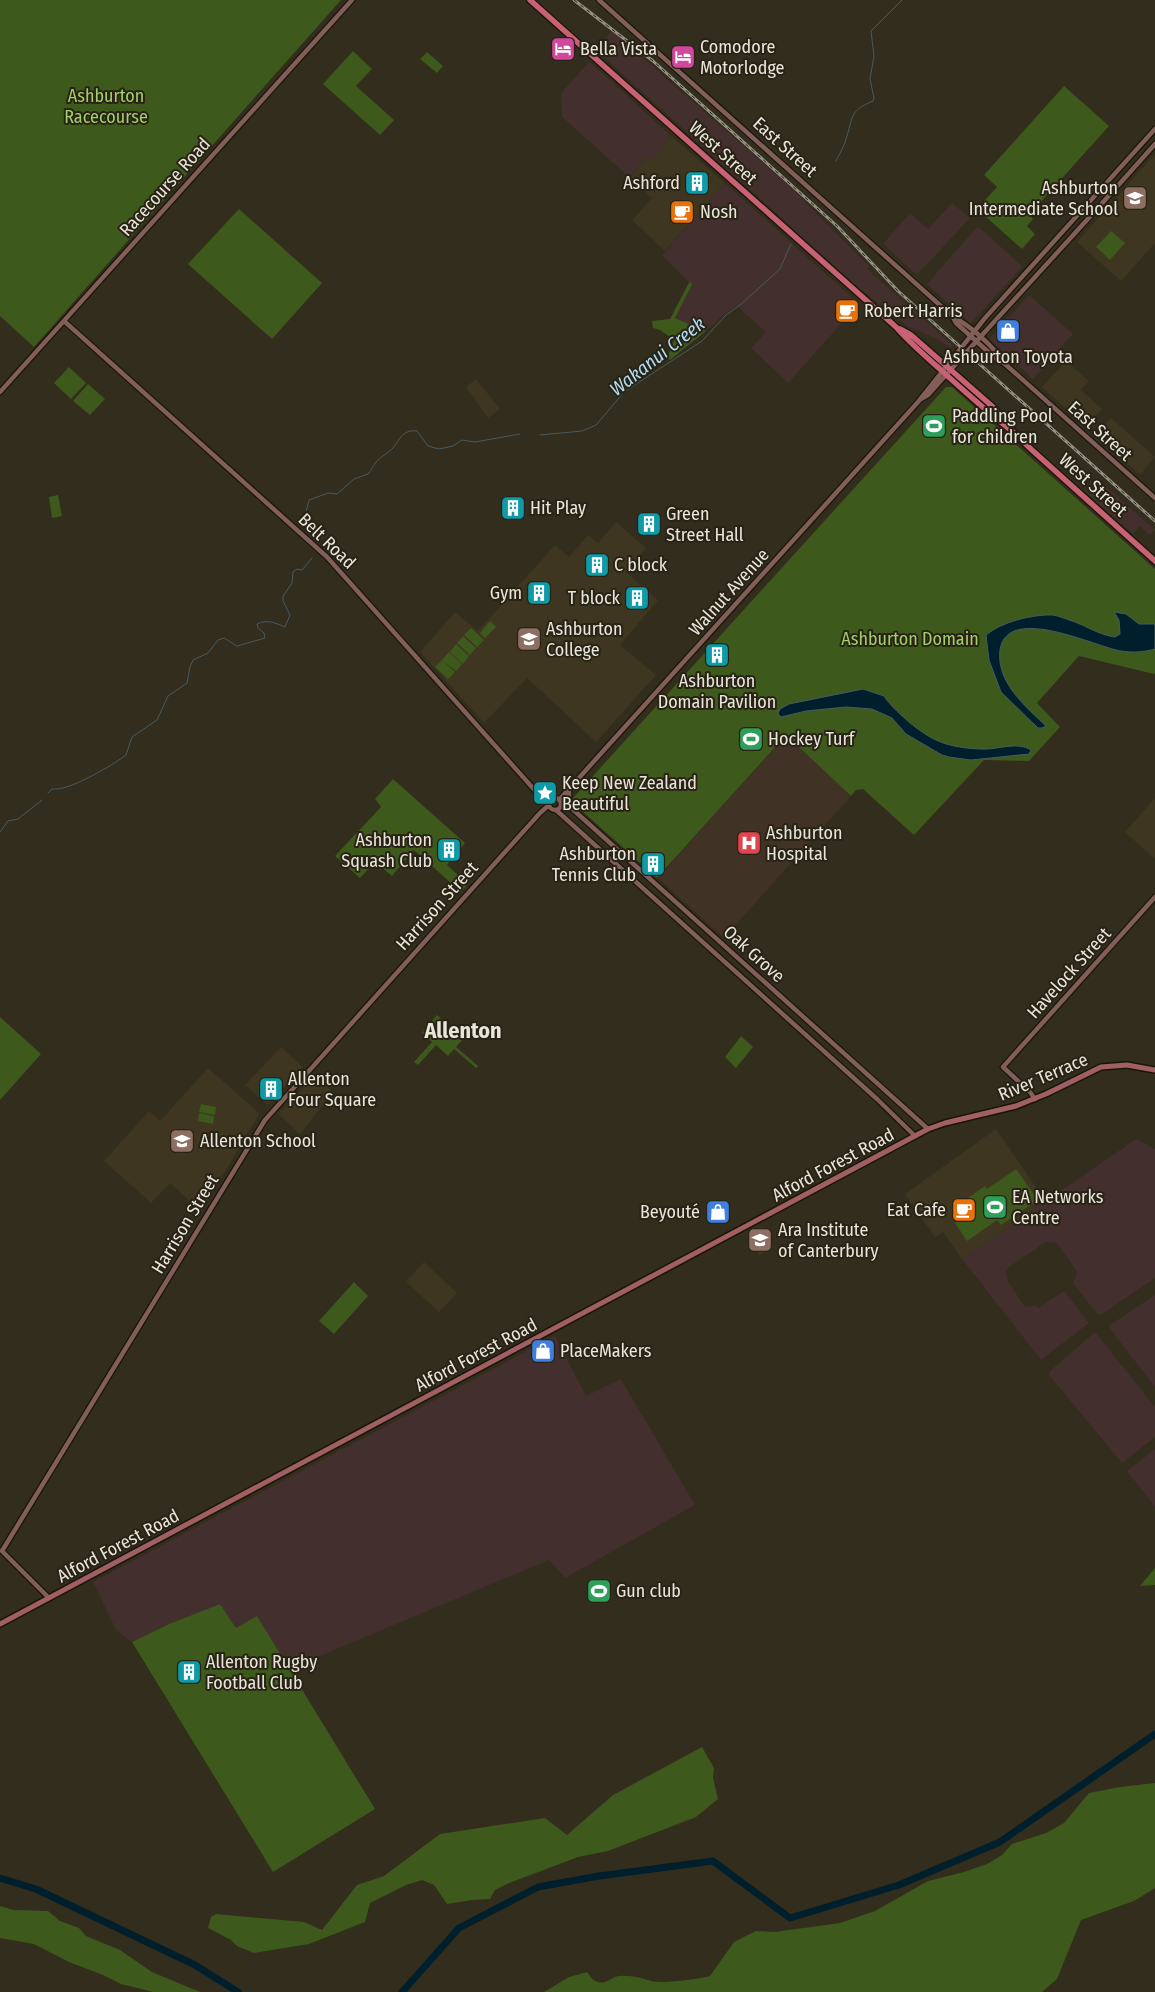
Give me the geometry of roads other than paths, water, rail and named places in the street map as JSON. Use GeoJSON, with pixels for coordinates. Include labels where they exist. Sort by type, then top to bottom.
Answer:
{"type":"FeatureCollection","features":[{"type":"Feature","properties":{"kind":"highway","name":"West Street"},"geometry":{"type":"LineString","coordinates":[[530,0],[1155,561]]}},
{"type":"Feature","properties":{"kind":"highway","name":"West Street"},"geometry":{"type":"LineString","coordinates":[[896,327],[911,335],[993,407],[1012,431]]}},
{"type":"Feature","properties":{"kind":"main road","name":"River Terrace"},"geometry":{"type":"LineString","coordinates":[[915,1136],[945,1123],[1006,1109],[1035,1099],[1086,1073],[1108,1066],[1127,1065],[1155,1070]]}},
{"type":"Feature","properties":{"kind":"main road","name":"Alford Forest Road"},"geometry":{"type":"LineString","coordinates":[[0,1624],[915,1136]]}},
{"type":"Feature","properties":{"kind":"street","name":"Racecourse Road"},"geometry":{"type":"LineString","coordinates":[[0,392],[352,0]]}},
{"type":"Feature","properties":{"kind":"street","name":"East Street"},"geometry":{"type":"LineString","coordinates":[[600,0],[975,337],[999,354],[1005,364],[1155,498]]}},
{"type":"Feature","properties":{"kind":"street","name":"Walnut Avenue"},"geometry":{"type":"LineString","coordinates":[[975,337],[1002,299],[1155,129]]}},
{"type":"Feature","properties":{"kind":"street","name":"Walnut Avenue"},"geometry":{"type":"LineString","coordinates":[[560,801],[975,337],[1010,306],[1155,144]]}},
{"type":"Feature","properties":{"kind":"street"},"geometry":{"type":"LineString","coordinates":[[1002,299],[1010,306]]}},
{"type":"Feature","properties":{"kind":"street","name":"Belt Road"},"geometry":{"type":"LineString","coordinates":[[64,321],[328,557],[539,795],[549,803]]}},
{"type":"Feature","properties":{"kind":"street"},"geometry":{"type":"LineString","coordinates":[[569,790],[569,806]]}},
{"type":"Feature","properties":{"kind":"street"},"geometry":{"type":"LineString","coordinates":[[554,798],[560,801],[560,807],[552,810],[549,803],[554,798]]}},
{"type":"Feature","properties":{"kind":"street","name":"Oak Grove"},"geometry":{"type":"LineString","coordinates":[[560,801],[569,806],[928,1129]]}},
{"type":"Feature","properties":{"kind":"street","name":"Harrison Street"},"geometry":{"type":"LineString","coordinates":[[49,1598],[2,1551],[265,1120],[549,803]]}},
{"type":"Feature","properties":{"kind":"street","name":"Oak Grove"},"geometry":{"type":"LineString","coordinates":[[556,810],[877,1099],[915,1136]]}},
{"type":"Feature","properties":{"kind":"street","name":"Havelock Street"},"geometry":{"type":"LineString","coordinates":[[1035,1099],[1003,1067],[1155,897]]}},
{"type":"Feature","properties":{"kind":"water"},"geometry":{"type":"Polygon","coordinates":[[[1114,612],[1126,614],[1139,624],[1155,624],[1155,649],[1138,652],[1121,651],[1054,631],[1035,629],[1018,630],[1006,636],[1000,650],[1000,662],[1003,673],[1007,683],[1021,702],[1046,726],[1038,728],[1001,692],[989,660],[986,635],[1000,626],[1018,620],[1053,615],[1115,637],[1120,634],[1119,620],[1114,612]]]}},
{"type":"Feature","properties":{"kind":"water"},"geometry":{"type":"Polygon","coordinates":[[[863,689],[884,696],[907,721],[930,737],[941,742],[971,748],[988,749],[1020,746],[1031,750],[1029,754],[971,760],[949,757],[942,755],[906,734],[892,718],[872,709],[846,707],[806,711],[781,717],[778,714],[780,709],[789,704],[863,689]]]}},
{"type":"Feature","properties":{"kind":"waterway","name":"Wakanui Creek"},"geometry":{"type":"LineString","coordinates":[[836,161],[845,143],[854,114],[860,107],[873,101],[874,98],[870,79],[874,56],[871,31],[902,0]]}},
{"type":"Feature","properties":{"kind":"waterway","name":"Wakanui Creek"},"geometry":{"type":"LineString","coordinates":[[540,435],[582,431],[596,425],[624,392],[702,341],[726,315],[780,269],[791,244]]}},
{"type":"Feature","properties":{"kind":"waterway","name":"Wakanui Creek"},"geometry":{"type":"LineString","coordinates":[[306,526],[305,516],[309,500],[328,493],[337,494],[354,479],[368,474],[377,461],[393,448],[405,433],[417,431],[428,446],[439,449],[453,446],[462,440],[475,442],[520,434]]}},
{"type":"Feature","properties":{"kind":"waterway","name":"Wakanui Creek"},"geometry":{"type":"LineString","coordinates":[[48,793],[52,789],[59,789],[78,783],[126,755],[132,737],[157,720],[168,696],[187,683],[193,660],[208,653],[218,640],[224,638],[237,646],[265,638],[264,633],[258,628],[257,624],[271,622],[285,627],[290,615],[283,601],[283,596],[292,583],[293,572],[297,569],[302,570],[312,558]]}},
{"type":"Feature","properties":{"kind":"waterway","name":"Wakanui Creek"},"geometry":{"type":"LineString","coordinates":[[0,832],[8,821],[18,819],[42,800]]}},
{"type":"Feature","properties":{"kind":"waterway"},"geometry":{"type":"LineString","coordinates":[[402,1992],[459,1928],[538,1887],[599,1876],[713,1861],[790,1918],[899,1885],[1000,1842],[1155,1734]]}},
{"type":"Feature","properties":{"kind":"waterway"},"geometry":{"type":"LineString","coordinates":[[0,1878],[36,1889],[195,1965],[238,1992]]}},
{"type":"Feature","properties":{"kind":"railway"},"geometry":{"type":"LineString","coordinates":[[574,0],[653,61],[837,226],[898,291],[1155,521]]}},
{"type":"Feature","properties":{"kind":"place","name":"Bella Vista"},"geometry":{"type":"Point","coordinates":[563,49]}},
{"type":"Feature","properties":{"kind":"place","name":"Comodore Motorlodge"},"geometry":{"type":"Point","coordinates":[683,57]}},
{"type":"Feature","properties":{"kind":"place","name":"Ashford"},"geometry":{"type":"Point","coordinates":[697,183]}},
{"type":"Feature","properties":{"kind":"place","name":"Ashburton Intermediate School"},"geometry":{"type":"Point","coordinates":[1135,198]}},
{"type":"Feature","properties":{"kind":"place","name":"Nosh"},"geometry":{"type":"Point","coordinates":[682,212]}},
{"type":"Feature","properties":{"kind":"place","name":"Robert Harris"},"geometry":{"type":"Point","coordinates":[847,311]}},
{"type":"Feature","properties":{"kind":"place","name":"Ashburton Toyota"},"geometry":{"type":"Point","coordinates":[1008,331]}},
{"type":"Feature","properties":{"kind":"place","name":"Paddling Pool for children"},"geometry":{"type":"Point","coordinates":[934,426]}},
{"type":"Feature","properties":{"kind":"place","name":"Hit Play"},"geometry":{"type":"Point","coordinates":[513,508]}},
{"type":"Feature","properties":{"kind":"place","name":"Green Street Hall"},"geometry":{"type":"Point","coordinates":[649,524]}},
{"type":"Feature","properties":{"kind":"place","name":"C block"},"geometry":{"type":"Point","coordinates":[597,565]}},
{"type":"Feature","properties":{"kind":"place","name":"Gym"},"geometry":{"type":"Point","coordinates":[539,593]}},
{"type":"Feature","properties":{"kind":"place","name":"T block"},"geometry":{"type":"Point","coordinates":[637,598]}},
{"type":"Feature","properties":{"kind":"place","name":"Ashburton College"},"geometry":{"type":"Point","coordinates":[529,639]}},
{"type":"Feature","properties":{"kind":"place","name":"Ashburton Domain Pavilion"},"geometry":{"type":"Point","coordinates":[717,655]}},
{"type":"Feature","properties":{"kind":"place","name":"Hockey Turf"},"geometry":{"type":"Point","coordinates":[751,739]}},
{"type":"Feature","properties":{"kind":"place","name":"Keep New Zealand Beautiful"},"geometry":{"type":"Point","coordinates":[545,793]}},
{"type":"Feature","properties":{"kind":"place","name":"Ashburton Hospital"},"geometry":{"type":"Point","coordinates":[749,843]}},
{"type":"Feature","properties":{"kind":"place","name":"Ashburton Squash Club"},"geometry":{"type":"Point","coordinates":[449,850]}},
{"type":"Feature","properties":{"kind":"place","name":"Ashburton Tennis Club"},"geometry":{"type":"Point","coordinates":[653,864]}},
{"type":"Feature","properties":{"kind":"place","name":"Allenton Four Square"},"geometry":{"type":"Point","coordinates":[271,1089]}},
{"type":"Feature","properties":{"kind":"place","name":"Allenton School"},"geometry":{"type":"Point","coordinates":[182,1141]}},
{"type":"Feature","properties":{"kind":"place","name":"EA Networks Centre"},"geometry":{"type":"Point","coordinates":[995,1207]}},
{"type":"Feature","properties":{"kind":"place","name":"Eat Cafe"},"geometry":{"type":"Point","coordinates":[964,1210]}},
{"type":"Feature","properties":{"kind":"place","name":"Beyouté"},"geometry":{"type":"Point","coordinates":[718,1212]}},
{"type":"Feature","properties":{"kind":"place","name":"Ara Institute of Canterbury"},"geometry":{"type":"Point","coordinates":[760,1240]}},
{"type":"Feature","properties":{"kind":"place","name":"PlaceMakers"},"geometry":{"type":"Point","coordinates":[543,1351]}},
{"type":"Feature","properties":{"kind":"place","name":"Gun club"},"geometry":{"type":"Point","coordinates":[599,1591]}},
{"type":"Feature","properties":{"kind":"place","name":"Allenton Rugby Football Club"},"geometry":{"type":"Point","coordinates":[189,1672]}},
{"type":"Feature","properties":{"kind":"district","name":"Allenton"},"geometry":{"type":"Point","coordinates":[463,1030]}},
{"type":"Feature","properties":{"kind":"park label","name":"Ashburton Racecourse"},"geometry":{"type":"Point","coordinates":[106,106]}},
{"type":"Feature","properties":{"kind":"park label","name":"Ashburton Domain"},"geometry":{"type":"Point","coordinates":[910,639]}}]}
